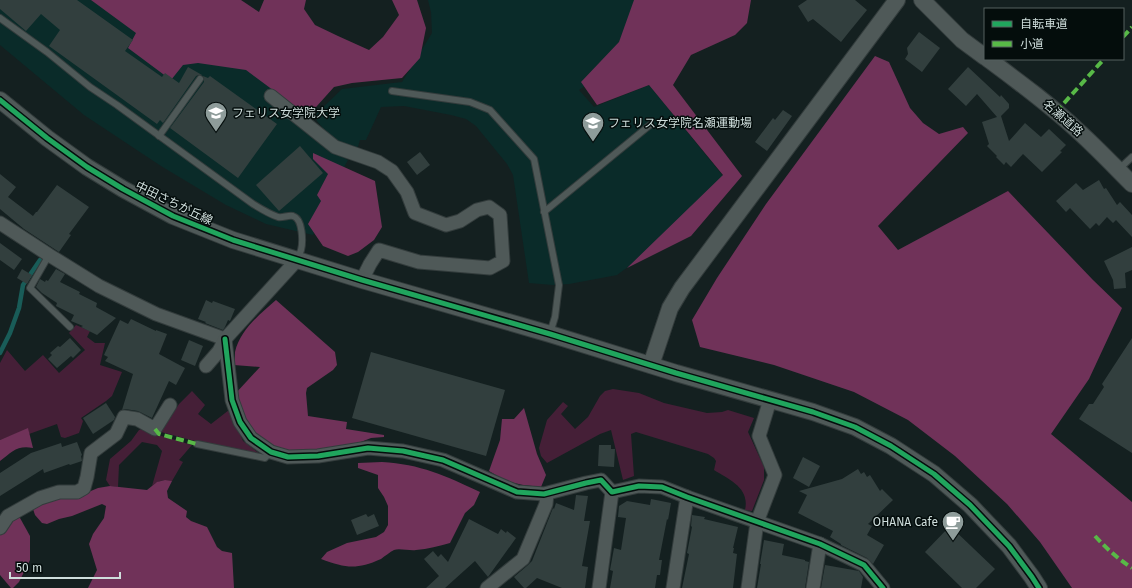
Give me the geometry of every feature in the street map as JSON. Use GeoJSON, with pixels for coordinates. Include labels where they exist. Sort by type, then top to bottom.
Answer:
{"type":"FeatureCollection","features":[{"type":"Feature","properties":{"kind":"street"},"geometry":{"type":"LineString","coordinates":[[651,365],[670,308],[682,288],[897,0]]}},
{"type":"Feature","properties":{"kind":"street"},"geometry":{"type":"LineString","coordinates":[[922,0],[962,40],[984,56]]}},
{"type":"Feature","properties":{"kind":"street","name":"名瀬道路"},"geometry":{"type":"LineString","coordinates":[[989,60],[1037,95],[1078,130],[1132,184]]}},
{"type":"Feature","properties":{"kind":"street"},"geometry":{"type":"LineString","coordinates":[[271,96],[310,124],[335,147],[378,162],[392,171],[407,192],[415,213],[446,225],[460,221],[477,210],[489,207],[500,215],[503,262],[490,268],[419,262],[379,250],[362,280]]}},
{"type":"Feature","properties":{"kind":"street","name":"中田さちが丘線"},"geometry":{"type":"LineString","coordinates":[[3,108],[87,167],[124,189],[167,212],[233,240],[362,280],[813,412],[855,427],[891,446],[934,474],[970,505],[1009,546],[1039,588]]}},
{"type":"Feature","properties":{"kind":"street"},"geometry":{"type":"LineString","coordinates":[[1,227],[99,286],[156,314],[226,339]]}},
{"type":"Feature","properties":{"kind":"street"},"geometry":{"type":"LineString","coordinates":[[206,366],[219,351],[226,339],[297,260]]}},
{"type":"Feature","properties":{"kind":"street"},"geometry":{"type":"LineString","coordinates":[[226,339],[232,400],[240,422],[251,438],[271,452],[288,457],[318,456],[368,448],[403,451],[443,460],[517,492],[547,494],[601,480],[612,492]]}},
{"type":"Feature","properties":{"kind":"street"},"geometry":{"type":"LineString","coordinates":[[748,588],[757,522],[774,475],[759,436],[770,400]]}},
{"type":"Feature","properties":{"kind":"street"},"geometry":{"type":"LineString","coordinates":[[0,528],[8,516],[40,498],[59,492],[77,492],[84,488],[91,453],[116,434],[124,417],[137,419],[155,429],[170,405]]}},
{"type":"Feature","properties":{"kind":"street"},"geometry":{"type":"LineString","coordinates":[[612,492],[639,486],[662,487],[820,544],[864,565],[882,587]]}},
{"type":"Feature","properties":{"kind":"street"},"geometry":{"type":"LineString","coordinates":[[599,588],[612,492]]}},
{"type":"Feature","properties":{"kind":"street"},"geometry":{"type":"LineString","coordinates":[[487,588],[523,559],[546,504],[547,494]]}},
{"type":"Feature","properties":{"kind":"street"},"geometry":{"type":"LineString","coordinates":[[673,588],[687,497]]}},
{"type":"Feature","properties":{"kind":"street"},"geometry":{"type":"LineString","coordinates":[[813,588],[820,544]]}},
{"type":"Feature","properties":{"kind":"lane"},"geometry":{"type":"LineString","coordinates":[[0,18],[47,52],[90,87],[253,204],[279,217],[296,217],[299,220],[301,227],[301,249],[297,260]]}},
{"type":"Feature","properties":{"kind":"lane"},"geometry":{"type":"LineString","coordinates":[[158,136],[200,79]]}},
{"type":"Feature","properties":{"kind":"lane"},"geometry":{"type":"LineString","coordinates":[[392,91],[470,102],[490,110],[534,159],[559,285],[555,317],[550,334]]}},
{"type":"Feature","properties":{"kind":"lane"},"geometry":{"type":"LineString","coordinates":[[544,212],[650,125]]}},
{"type":"Feature","properties":{"kind":"lane"},"geometry":{"type":"LineString","coordinates":[[1118,170],[1132,157]]}},
{"type":"Feature","properties":{"kind":"lane"},"geometry":{"type":"LineString","coordinates":[[49,255],[30,288],[70,327]]}},
{"type":"Feature","properties":{"kind":"lane"},"geometry":{"type":"LineString","coordinates":[[197,444],[265,458],[271,452]]}},
{"type":"Feature","properties":{"kind":"shaded area","name":"フェリス女学院大学"},"geometry":{"type":"Polygon","coordinates":[[[0,0],[188,0],[282,74],[332,151],[348,160],[327,199],[313,235],[266,224],[226,205],[161,166],[84,115],[0,45],[0,0]]]}},
{"type":"Feature","properties":{"kind":"shaded area"},"geometry":{"type":"Polygon","coordinates":[[[91,0],[241,0],[259,12],[264,0],[306,0],[304,9],[315,25],[369,50],[383,37],[399,15],[392,0],[417,0],[426,28],[420,58],[402,78],[352,83],[334,87],[308,116],[246,70],[198,63],[183,65],[171,80],[128,48],[136,33],[91,0]]]}},
{"type":"Feature","properties":{"kind":"shaded area","name":"フェリス女学院名瀬運動場"},"geometry":{"type":"Polygon","coordinates":[[[428,0],[693,0],[611,68],[579,90],[594,107],[649,85],[723,176],[659,244],[617,275],[569,284],[553,285],[529,283],[513,175],[507,164],[476,126],[466,119],[451,115],[404,106],[381,107],[366,140],[360,140],[357,150],[333,140],[317,121],[316,114],[342,89],[402,82],[432,33],[431,12],[428,0]]]}},
{"type":"Feature","properties":{"kind":"shaded area"},"geometry":{"type":"Polygon","coordinates":[[[634,0],[751,0],[747,23],[735,35],[691,55],[673,85],[742,176],[691,236],[627,268],[723,175],[649,85],[597,105],[581,82],[619,42],[634,0]]]}},
{"type":"Feature","properties":{"kind":"shaded area"},"geometry":{"type":"Polygon","coordinates":[[[875,56],[889,62],[910,108],[923,123],[939,134],[963,127],[968,133],[878,226],[898,250],[1008,191],[1093,280],[1122,308],[1089,379],[1051,434],[1132,502],[1132,588],[1072,588],[1040,542],[1007,504],[955,456],[908,420],[854,392],[774,365],[700,347],[692,320],[717,278],[766,204],[875,56]]]}},
{"type":"Feature","properties":{"kind":"shaded area"},"geometry":{"type":"Polygon","coordinates":[[[313,153],[375,181],[382,227],[374,240],[358,252],[348,256],[323,246],[308,224],[321,201],[317,195],[328,174],[313,159],[313,153]]]}},
{"type":"Feature","properties":{"kind":"shaded area"},"geometry":{"type":"Polygon","coordinates":[[[276,300],[335,352],[337,365],[333,370],[307,388],[308,416],[347,422],[346,429],[384,435],[384,437],[371,438],[353,445],[327,450],[281,452],[252,434],[235,394],[260,367],[234,365],[235,352],[241,337],[251,323],[276,300]]]}},
{"type":"Feature","properties":{"kind":"shaded area"},"geometry":{"type":"Polygon","coordinates":[[[76,325],[90,331],[87,337],[95,343],[105,343],[100,365],[122,372],[112,396],[81,418],[83,421],[79,433],[65,438],[61,437],[57,424],[29,434],[28,429],[0,440],[0,363],[7,350],[25,371],[43,355],[59,373],[85,350],[69,333],[76,325]]]}},
{"type":"Feature","properties":{"kind":"shaded area"},"geometry":{"type":"Polygon","coordinates":[[[613,389],[639,393],[664,403],[707,413],[728,410],[754,418],[748,432],[764,467],[764,480],[752,511],[745,510],[746,502],[742,490],[732,481],[714,470],[716,461],[714,458],[708,454],[636,432],[631,434],[634,476],[623,480],[611,430],[600,434],[547,463],[541,456],[539,448],[547,420],[563,402],[568,406],[561,414],[575,429],[588,417],[600,396],[605,391],[613,389]]]}},
{"type":"Feature","properties":{"kind":"shaded area"},"geometry":{"type":"Polygon","coordinates":[[[192,391],[205,405],[198,414],[211,424],[229,410],[243,441],[260,454],[210,445],[161,432],[179,404],[192,391]]]}},
{"type":"Feature","properties":{"kind":"shaded area"},"geometry":{"type":"Polygon","coordinates":[[[524,408],[537,454],[546,475],[541,487],[506,481],[489,471],[500,440],[502,419],[514,419],[524,408]]]}},
{"type":"Feature","properties":{"kind":"shaded area"},"geometry":{"type":"Polygon","coordinates":[[[28,428],[33,448],[19,448],[11,452],[0,461],[0,440],[28,428]]]}},
{"type":"Feature","properties":{"kind":"shaded area"},"geometry":{"type":"Polygon","coordinates":[[[144,428],[155,434],[192,445],[179,460],[183,462],[172,481],[161,481],[152,486],[162,451],[157,445],[142,442],[119,465],[118,487],[110,486],[106,480],[110,459],[131,441],[139,430],[144,428]]]}},
{"type":"Feature","properties":{"kind":"shaded area"},"geometry":{"type":"Polygon","coordinates":[[[382,462],[421,468],[480,492],[474,505],[465,513],[450,543],[420,550],[394,550],[372,563],[358,566],[344,566],[321,559],[327,552],[347,543],[376,537],[384,532],[388,525],[388,506],[378,488],[378,475],[358,468],[358,463],[382,462]]]}},
{"type":"Feature","properties":{"kind":"shaded area"},"geometry":{"type":"Polygon","coordinates":[[[165,480],[172,481],[167,491],[168,498],[187,511],[186,517],[191,521],[207,527],[217,547],[222,551],[232,553],[234,588],[88,588],[97,570],[89,544],[93,534],[104,518],[106,506],[102,504],[47,524],[42,523],[35,515],[33,509],[54,497],[86,493],[98,488],[110,486],[147,490],[157,482],[165,480]]]}},
{"type":"Feature","properties":{"kind":"shaded area"},"geometry":{"type":"Polygon","coordinates":[[[13,517],[20,518],[30,536],[30,560],[19,582],[11,588],[0,575],[0,534],[13,517]]]}},
{"type":"Feature","properties":{"kind":"building"},"geometry":{"type":"Polygon","coordinates":[[[0,0],[77,0],[133,40],[125,51],[162,77],[165,73],[179,83],[188,67],[202,75],[196,76],[163,123],[160,120],[157,124],[49,46],[60,30],[41,14],[26,31],[0,9],[0,0]]]}},
{"type":"Feature","properties":{"kind":"building"},"geometry":{"type":"Polygon","coordinates":[[[807,0],[855,0],[867,10],[841,42],[813,19],[808,22],[798,6],[807,0]]]}},
{"type":"Feature","properties":{"kind":"building"},"geometry":{"type":"Polygon","coordinates":[[[919,32],[940,48],[922,72],[905,59],[908,54],[907,48],[919,32]]]}},
{"type":"Feature","properties":{"kind":"building"},"geometry":{"type":"Polygon","coordinates":[[[968,67],[1000,97],[1001,95],[1009,104],[1009,108],[1001,116],[1009,141],[1025,123],[1041,137],[1049,129],[1066,145],[1060,151],[1062,152],[1042,172],[1023,154],[1011,167],[1006,162],[1004,165],[987,146],[989,144],[982,122],[997,117],[977,94],[966,106],[948,89],[968,67]]]}},
{"type":"Feature","properties":{"kind":"building"},"geometry":{"type":"Polygon","coordinates":[[[203,76],[208,78],[210,76],[277,124],[238,178],[170,128],[204,82],[203,76]]]}},
{"type":"Feature","properties":{"kind":"building"},"geometry":{"type":"Polygon","coordinates":[[[783,110],[792,116],[767,151],[755,142],[773,118],[775,120],[783,110]]]}},
{"type":"Feature","properties":{"kind":"building"},"geometry":{"type":"Polygon","coordinates":[[[300,146],[323,173],[279,211],[256,185],[300,146]]]}},
{"type":"Feature","properties":{"kind":"building"},"geometry":{"type":"Polygon","coordinates":[[[420,152],[430,165],[417,175],[407,162],[420,152]]]}},
{"type":"Feature","properties":{"kind":"building"},"geometry":{"type":"Polygon","coordinates":[[[0,174],[16,187],[8,197],[33,216],[57,185],[89,207],[69,234],[71,235],[59,252],[24,229],[0,209],[0,174]]]}},
{"type":"Feature","properties":{"kind":"building"},"geometry":{"type":"Polygon","coordinates":[[[1099,180],[1104,189],[1106,188],[1117,205],[1120,202],[1132,215],[1132,237],[1116,220],[1113,223],[1107,217],[1099,226],[1096,223],[1090,229],[1070,208],[1066,212],[1056,201],[1076,183],[1083,190],[1099,180]]]}},
{"type":"Feature","properties":{"kind":"building"},"geometry":{"type":"Polygon","coordinates":[[[0,243],[22,259],[14,270],[0,260],[0,243]]]}},
{"type":"Feature","properties":{"kind":"building"},"geometry":{"type":"Polygon","coordinates":[[[1132,247],[1132,270],[1125,273],[1126,288],[1114,289],[1113,280],[1104,261],[1132,247]]]}},
{"type":"Feature","properties":{"kind":"building"},"geometry":{"type":"Polygon","coordinates":[[[22,269],[32,275],[27,284],[17,278],[22,269]]]}},
{"type":"Feature","properties":{"kind":"building"},"geometry":{"type":"Polygon","coordinates":[[[56,269],[65,274],[60,282],[80,292],[79,294],[97,303],[96,307],[116,318],[97,335],[81,327],[83,326],[71,321],[74,315],[56,306],[57,303],[36,287],[40,279],[45,282],[46,280],[48,281],[56,269]]]}},
{"type":"Feature","properties":{"kind":"building"},"geometry":{"type":"Polygon","coordinates":[[[206,300],[235,309],[230,321],[228,320],[223,330],[198,319],[206,300]]]}},
{"type":"Feature","properties":{"kind":"building"},"geometry":{"type":"Polygon","coordinates":[[[131,319],[156,331],[167,334],[159,354],[185,368],[176,385],[169,381],[152,418],[138,411],[122,410],[133,374],[105,361],[108,357],[104,355],[120,320],[128,324],[131,319]]]}},
{"type":"Feature","properties":{"kind":"building"},"geometry":{"type":"Polygon","coordinates":[[[70,338],[81,350],[73,358],[71,356],[57,368],[48,359],[52,355],[50,353],[70,338]]]}},
{"type":"Feature","properties":{"kind":"building"},"geometry":{"type":"Polygon","coordinates":[[[1132,338],[1132,453],[1079,419],[1089,404],[1093,404],[1104,387],[1102,384],[1132,338]]]}},
{"type":"Feature","properties":{"kind":"building"},"geometry":{"type":"Polygon","coordinates":[[[189,340],[203,346],[195,366],[181,360],[189,340]]]}},
{"type":"Feature","properties":{"kind":"building"},"geometry":{"type":"Polygon","coordinates":[[[371,352],[505,390],[486,456],[352,418],[371,352]]]}},
{"type":"Feature","properties":{"kind":"building"},"geometry":{"type":"Polygon","coordinates":[[[106,403],[115,417],[114,420],[93,434],[83,418],[106,403]]]}},
{"type":"Feature","properties":{"kind":"building"},"geometry":{"type":"Polygon","coordinates":[[[77,442],[82,455],[82,461],[44,473],[43,469],[0,496],[0,473],[31,453],[61,443],[62,447],[77,442]]]}},
{"type":"Feature","properties":{"kind":"building"},"geometry":{"type":"Polygon","coordinates":[[[599,445],[611,445],[611,449],[615,449],[614,467],[598,466],[599,445]]]}},
{"type":"Feature","properties":{"kind":"building"},"geometry":{"type":"Polygon","coordinates":[[[803,457],[820,466],[809,487],[793,478],[803,457]]]}},
{"type":"Feature","properties":{"kind":"building"},"geometry":{"type":"Polygon","coordinates":[[[858,469],[861,474],[864,472],[867,477],[870,475],[880,491],[882,489],[893,500],[868,524],[872,526],[867,535],[884,545],[873,564],[867,558],[841,545],[830,537],[833,531],[798,513],[807,495],[799,491],[842,479],[858,469]]]}},
{"type":"Feature","properties":{"kind":"building"},"geometry":{"type":"Polygon","coordinates":[[[576,495],[588,496],[584,521],[590,521],[582,566],[588,567],[585,588],[562,588],[537,578],[526,588],[524,588],[514,577],[532,561],[556,503],[574,510],[576,495]]]}},
{"type":"Feature","properties":{"kind":"building"},"geometry":{"type":"Polygon","coordinates":[[[651,499],[671,503],[659,560],[662,560],[660,575],[657,575],[655,588],[610,588],[613,571],[610,570],[614,548],[621,550],[626,518],[618,517],[619,506],[627,501],[650,505],[651,499]]]}},
{"type":"Feature","properties":{"kind":"building"},"geometry":{"type":"Polygon","coordinates":[[[366,514],[368,517],[374,514],[379,526],[357,535],[351,520],[366,514]]]}},
{"type":"Feature","properties":{"kind":"building"},"geometry":{"type":"Polygon","coordinates":[[[692,515],[705,517],[704,519],[738,527],[733,548],[733,553],[737,554],[733,588],[682,588],[689,554],[687,553],[692,527],[692,515]]]}},
{"type":"Feature","properties":{"kind":"building"},"geometry":{"type":"Polygon","coordinates":[[[469,519],[498,534],[501,529],[506,533],[507,531],[516,538],[488,577],[475,561],[445,588],[426,588],[439,576],[424,559],[433,551],[438,557],[441,554],[448,562],[469,519]]]}},
{"type":"Feature","properties":{"kind":"building"},"geometry":{"type":"Polygon","coordinates":[[[950,526],[995,569],[976,588],[962,588],[925,552],[950,526]]]}},
{"type":"Feature","properties":{"kind":"building"},"geometry":{"type":"Polygon","coordinates":[[[764,540],[784,544],[782,555],[809,562],[805,588],[757,588],[764,540]]]}},
{"type":"Feature","properties":{"kind":"building"},"geometry":{"type":"Polygon","coordinates":[[[825,565],[859,571],[863,577],[861,588],[821,588],[825,565]]]}},
{"type":"Feature","properties":{"kind":"waterway"},"geometry":{"type":"LineString","coordinates":[[0,353],[10,333],[19,308],[23,285],[40,260]]}},
{"type":"Feature","properties":{"kind":"marked path"},"geometry":{"type":"LineString","coordinates":[[1124,36],[1132,27]]}},
{"type":"Feature","properties":{"kind":"marked path"},"geometry":{"type":"LineString","coordinates":[[1056,112],[1103,60]]}},
{"type":"Feature","properties":{"kind":"marked path"},"geometry":{"type":"LineString","coordinates":[[155,429],[159,434],[197,444]]}},
{"type":"Feature","properties":{"kind":"marked path"},"geometry":{"type":"LineString","coordinates":[[1095,536],[1112,553],[1132,568]]}},
{"type":"Feature","properties":{"kind":"cycle path"},"geometry":{"type":"LineString","coordinates":[[0,100],[47,138],[87,167],[123,189],[173,216],[233,240],[362,280],[813,412],[855,427],[891,446],[934,474],[970,505],[1009,546],[1039,588]]}},
{"type":"Feature","properties":{"kind":"cycle path"},"geometry":{"type":"LineString","coordinates":[[225,339],[232,400],[240,422],[251,438],[271,452],[288,457],[318,456],[368,448],[403,451],[443,460],[517,492],[544,494],[601,480],[612,492],[639,486],[662,487],[820,544],[864,565],[883,588]]}},
{"type":"Feature","properties":{"kind":"place","name":"フェリス女学院大学"},"geometry":{"type":"Point","coordinates":[216,132]}},
{"type":"Feature","properties":{"kind":"place","name":"フェリス女学院名瀬運動場"},"geometry":{"type":"Point","coordinates":[593,142]}},
{"type":"Feature","properties":{"kind":"place","name":"OHANA Cafe"},"geometry":{"type":"Point","coordinates":[953,542]}}]}
